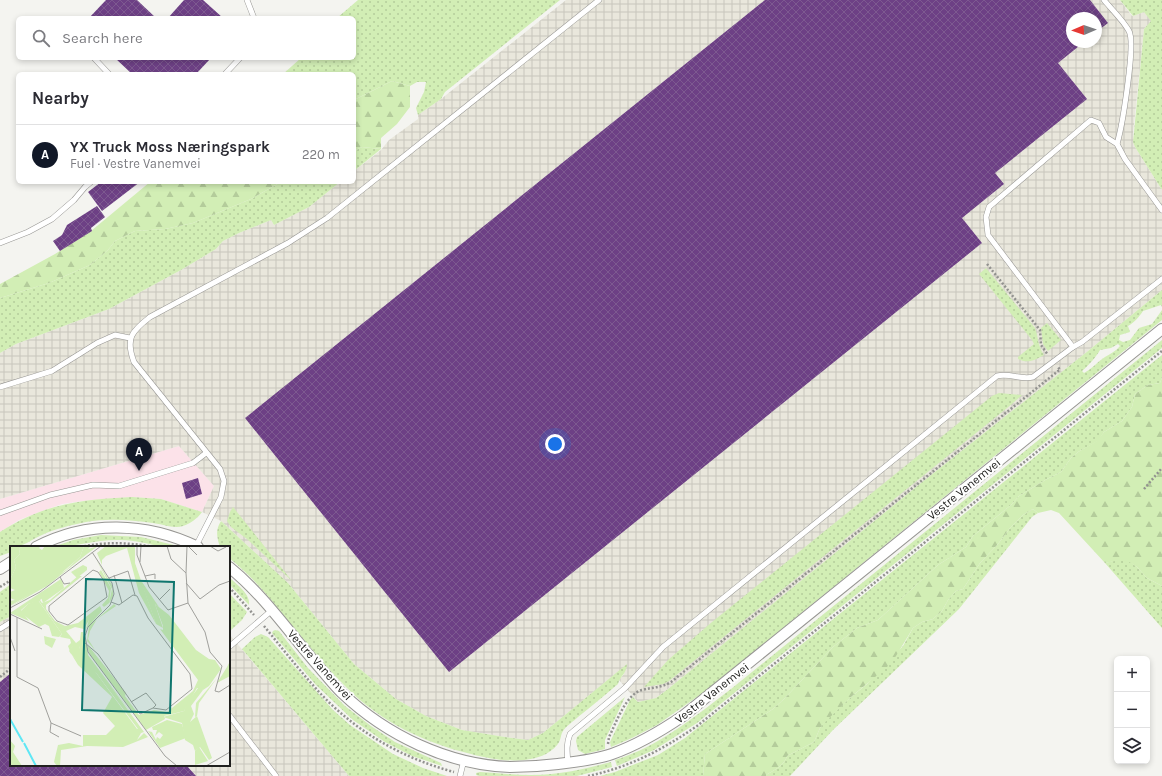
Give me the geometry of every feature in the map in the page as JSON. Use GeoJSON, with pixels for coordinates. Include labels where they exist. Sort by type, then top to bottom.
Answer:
{"type":"FeatureCollection","features":[{"type":"Feature","properties":{"kind":"street","name":"Vestre Vanemvei"},"geometry":{"type":"LineString","coordinates":[[230,567],[253,589],[340,691],[366,713],[404,737],[446,756],[510,767],[568,763],[611,754],[658,733],[683,716],[1162,329]]}},
{"type":"Feature","properties":{"kind":"street"},"geometry":{"type":"LineString","coordinates":[[38,546],[57,538],[80,531],[125,527],[163,533],[181,539],[195,546]]}},
{"type":"Feature","properties":{"kind":"street"},"geometry":{"type":"LineString","coordinates":[[0,569],[10,563]]}},
{"type":"Feature","properties":{"kind":"lane"},"geometry":{"type":"LineString","coordinates":[[247,0],[253,16]]}},
{"type":"Feature","properties":{"kind":"lane"},"geometry":{"type":"LineString","coordinates":[[197,546],[221,496],[224,480],[220,469],[134,362],[130,351],[130,338],[136,328],[150,317],[288,244],[327,218],[599,0]]}},
{"type":"Feature","properties":{"kind":"lane"},"geometry":{"type":"LineString","coordinates":[[1104,0],[1130,32],[1132,44],[1124,112],[1117,144]]}},
{"type":"Feature","properties":{"kind":"lane"},"geometry":{"type":"LineString","coordinates":[[96,60],[107,72]]}},
{"type":"Feature","properties":{"kind":"lane"},"geometry":{"type":"LineString","coordinates":[[227,72],[238,60]]}},
{"type":"Feature","properties":{"kind":"lane"},"geometry":{"type":"LineString","coordinates":[[1073,347],[988,235],[986,217],[989,207],[1091,120],[1099,123],[1106,137],[1117,144],[1125,159],[1162,210]]}},
{"type":"Feature","properties":{"kind":"lane"},"geometry":{"type":"LineString","coordinates":[[0,243],[28,232],[52,219],[74,200],[85,186],[88,184]]}},
{"type":"Feature","properties":{"kind":"lane"},"geometry":{"type":"LineString","coordinates":[[568,763],[566,750],[567,741],[570,734],[625,688],[667,643],[997,376],[1003,374],[1027,378],[1033,377],[1082,342],[1162,278]]}},
{"type":"Feature","properties":{"kind":"lane"},"geometry":{"type":"LineString","coordinates":[[0,387],[52,371],[97,342],[115,335],[130,338]]}},
{"type":"Feature","properties":{"kind":"lane"},"geometry":{"type":"LineString","coordinates":[[0,513],[50,495],[93,485],[119,486],[193,463],[206,453]]}},
{"type":"Feature","properties":{"kind":"lane"},"geometry":{"type":"LineString","coordinates":[[230,646],[272,611]]}},
{"type":"Feature","properties":{"kind":"lane"},"geometry":{"type":"LineString","coordinates":[[0,629],[10,623]]}},
{"type":"Feature","properties":{"kind":"lane"},"geometry":{"type":"LineString","coordinates":[[230,715],[276,776]]}},
{"type":"Feature","properties":{"kind":"lane"},"geometry":{"type":"LineString","coordinates":[[460,776],[464,760]]}},
{"type":"Feature","properties":{"kind":"path"},"geometry":{"type":"LineString","coordinates":[[987,264],[1040,330],[1041,345],[1048,355]]}},
{"type":"Feature","properties":{"kind":"path"},"geometry":{"type":"LineString","coordinates":[[588,776],[616,769],[660,750],[697,726],[1162,351]]}},
{"type":"Feature","properties":{"kind":"path"},"geometry":{"type":"LineString","coordinates":[[616,769],[608,742],[629,697],[640,690],[658,688],[671,682],[1060,370],[1058,367]]}},
{"type":"Feature","properties":{"kind":"path"},"geometry":{"type":"LineString","coordinates":[[1144,489],[1162,468]]}},
{"type":"Feature","properties":{"kind":"path"},"geometry":{"type":"LineString","coordinates":[[87,546],[115,542],[128,542],[148,546]]}},
{"type":"Feature","properties":{"kind":"path"},"geometry":{"type":"LineString","coordinates":[[0,587],[10,581]]}},
{"type":"Feature","properties":{"kind":"path"},"geometry":{"type":"LineString","coordinates":[[0,677],[10,669]]}},
{"type":"Feature","properties":{"kind":"shaded area"},"geometry":{"type":"Polygon","coordinates":[[[566,0],[1120,0],[1132,16],[1144,12],[1152,21],[1144,29],[1133,134],[1135,147],[1162,190],[1162,290],[656,698],[638,702],[619,680],[624,674],[614,675],[543,733],[528,740],[462,730],[426,716],[396,699],[354,664],[288,583],[221,521],[202,512],[214,486],[179,446],[0,499],[0,353],[16,344],[109,309],[181,270],[216,249],[223,241],[271,220],[274,225],[309,207],[338,184],[356,184],[356,169],[381,150],[389,140],[418,119],[418,115],[441,99],[566,0]]]}},
{"type":"Feature","properties":{"kind":"shaded area"},"geometry":{"type":"Polygon","coordinates":[[[179,446],[214,486],[202,512],[161,499],[132,497],[82,501],[62,504],[42,511],[19,520],[0,532],[0,499],[179,446]]]}},
{"type":"Feature","properties":{"kind":"shaded area"},"geometry":{"type":"Polygon","coordinates":[[[10,617],[10,766],[230,766],[230,635],[349,776],[0,776],[0,622],[10,617]]]}},
{"type":"Feature","properties":{"kind":"green space"},"geometry":{"type":"Polygon","coordinates":[[[358,0],[560,0],[445,92],[441,99],[418,115],[416,108],[424,92],[426,82],[417,82],[410,86],[392,81],[356,99],[356,72],[285,72],[299,60],[356,60],[356,16],[339,16],[358,0]]]}},
{"type":"Feature","properties":{"kind":"green space"},"geometry":{"type":"Polygon","coordinates":[[[1120,0],[1162,0],[1162,190],[1133,142],[1144,29],[1151,21],[1144,12],[1133,16],[1120,0]]]}},
{"type":"Feature","properties":{"kind":"green space"},"geometry":{"type":"Polygon","coordinates":[[[392,81],[410,86],[410,107],[397,124],[381,138],[381,149],[362,147],[356,150],[356,99],[392,81]]]}},
{"type":"Feature","properties":{"kind":"green space"},"geometry":{"type":"Polygon","coordinates":[[[362,147],[381,149],[356,169],[356,150],[362,147]]]}},
{"type":"Feature","properties":{"kind":"green space"},"geometry":{"type":"Polygon","coordinates":[[[148,184],[277,184],[251,199],[193,223],[165,229],[135,231],[115,241],[108,250],[90,265],[49,283],[0,298],[0,284],[55,254],[91,231],[148,184]]]}},
{"type":"Feature","properties":{"kind":"green space"},"geometry":{"type":"Polygon","coordinates":[[[277,184],[338,184],[309,207],[274,225],[271,220],[223,241],[216,249],[181,270],[109,309],[16,344],[0,353],[0,298],[49,283],[90,265],[108,250],[115,241],[135,231],[165,229],[193,223],[251,199],[277,184]]]}},
{"type":"Feature","properties":{"kind":"green space"},"geometry":{"type":"Polygon","coordinates":[[[986,268],[1035,328],[1039,345],[1044,355],[1028,361],[1018,359],[1018,357],[1034,344],[979,274],[986,268]]]}},
{"type":"Feature","properties":{"kind":"green space"},"geometry":{"type":"Polygon","coordinates":[[[1162,290],[1162,307],[1161,305],[1143,311],[1133,323],[1128,326],[1130,332],[1120,335],[1119,340],[1123,342],[1130,340],[1139,328],[1152,324],[1162,310],[1162,320],[704,692],[657,725],[611,747],[610,742],[630,700],[633,697],[638,702],[656,698],[668,689],[921,483],[1088,351],[1162,290]],[[1118,344],[1111,348],[1100,350],[1082,371],[1084,373],[1120,346],[1118,344]]]}},
{"type":"Feature","properties":{"kind":"green space"},"geometry":{"type":"Polygon","coordinates":[[[1047,323],[1061,340],[1048,351],[1043,344],[1041,328],[1047,323]]]}},
{"type":"Feature","properties":{"kind":"green space"},"geometry":{"type":"Polygon","coordinates":[[[1162,340],[1162,348],[697,723],[654,750],[617,766],[615,760],[662,739],[731,689],[1162,340]]]}},
{"type":"Feature","properties":{"kind":"green space"},"geometry":{"type":"Polygon","coordinates":[[[1162,355],[1162,377],[1160,383],[1148,385],[1135,394],[1132,407],[1122,421],[1104,432],[1098,441],[1078,452],[1071,458],[1061,472],[1019,496],[1011,505],[973,536],[966,547],[938,565],[878,620],[857,628],[833,647],[773,709],[705,754],[703,776],[600,776],[615,772],[658,755],[685,738],[1162,355]]]}},
{"type":"Feature","properties":{"kind":"green space"},"geometry":{"type":"Polygon","coordinates":[[[1162,377],[1162,586],[1147,578],[1137,567],[1125,559],[1105,563],[1059,513],[1051,510],[1038,513],[1033,509],[1023,515],[1010,528],[998,544],[980,563],[963,589],[956,591],[948,600],[942,611],[933,619],[922,622],[913,628],[896,656],[887,667],[851,697],[827,720],[820,728],[814,742],[787,756],[781,765],[766,776],[703,776],[705,754],[773,709],[833,647],[857,628],[878,620],[938,565],[966,547],[973,536],[1011,505],[1019,496],[1061,472],[1071,458],[1078,452],[1097,441],[1104,432],[1122,421],[1132,407],[1135,394],[1148,385],[1160,383],[1162,377]]]}},
{"type":"Feature","properties":{"kind":"green space"},"geometry":{"type":"Polygon","coordinates":[[[999,393],[1022,395],[669,681],[663,684],[644,687],[668,660],[712,622],[992,396],[999,393]]]}},
{"type":"Feature","properties":{"kind":"green space"},"geometry":{"type":"Polygon","coordinates":[[[132,497],[161,499],[202,512],[191,522],[179,527],[120,520],[103,520],[80,523],[52,531],[23,545],[10,546],[10,552],[0,556],[0,532],[17,522],[48,509],[95,500],[132,497]]]}},
{"type":"Feature","properties":{"kind":"green space"},"geometry":{"type":"Polygon","coordinates":[[[233,507],[292,581],[247,539],[231,527],[227,521],[233,507]]]}},
{"type":"Feature","properties":{"kind":"green space"},"geometry":{"type":"Polygon","coordinates":[[[1033,509],[1038,513],[1032,517],[959,609],[833,730],[790,776],[766,776],[781,765],[787,756],[814,742],[820,728],[826,720],[867,684],[903,646],[913,628],[922,622],[933,619],[942,611],[948,600],[956,591],[963,589],[980,563],[998,544],[1010,528],[1023,515],[1033,509]]]}},
{"type":"Feature","properties":{"kind":"green space"},"geometry":{"type":"Polygon","coordinates":[[[221,521],[288,583],[354,664],[396,699],[426,716],[462,730],[528,740],[543,733],[627,664],[626,670],[618,684],[566,727],[562,732],[558,744],[546,754],[528,759],[499,760],[437,744],[404,730],[389,721],[360,700],[339,680],[317,656],[261,588],[246,572],[230,559],[230,546],[220,546],[217,534],[221,521]]]}},
{"type":"Feature","properties":{"kind":"green space"},"geometry":{"type":"Polygon","coordinates":[[[101,535],[141,537],[178,546],[160,546],[137,541],[112,540],[70,546],[56,546],[73,540],[101,535]]]}},
{"type":"Feature","properties":{"kind":"green space"},"geometry":{"type":"Polygon","coordinates":[[[1125,558],[1137,567],[1147,578],[1162,586],[1162,628],[1105,563],[1125,558]]]}},
{"type":"Feature","properties":{"kind":"green space"},"geometry":{"type":"Polygon","coordinates":[[[230,578],[248,597],[249,605],[230,585],[230,578]]]}},
{"type":"Feature","properties":{"kind":"green space"},"geometry":{"type":"Polygon","coordinates":[[[10,585],[10,617],[0,622],[0,592],[10,585]]]}},
{"type":"Feature","properties":{"kind":"green space"},"geometry":{"type":"Polygon","coordinates":[[[230,594],[247,612],[242,620],[230,631],[230,594]]]}},
{"type":"Feature","properties":{"kind":"green space"},"geometry":{"type":"Polygon","coordinates":[[[275,630],[279,631],[308,668],[345,706],[395,742],[441,763],[442,766],[412,756],[385,742],[353,720],[316,685],[272,633],[275,630]]]}},
{"type":"Feature","properties":{"kind":"green space"},"geometry":{"type":"Polygon","coordinates":[[[261,634],[268,637],[333,710],[350,725],[393,754],[423,768],[447,776],[349,776],[242,649],[255,637],[261,634]]]}},
{"type":"Feature","properties":{"kind":"green space"},"geometry":{"type":"Polygon","coordinates":[[[625,697],[605,740],[605,749],[585,754],[578,750],[576,741],[577,737],[625,697]]]}},
{"type":"Feature","properties":{"kind":"green space"},"geometry":{"type":"Polygon","coordinates":[[[611,762],[612,767],[577,776],[476,775],[476,773],[480,772],[541,775],[561,773],[611,762]]]}},
{"type":"Feature","properties":{"kind":"building"},"geometry":{"type":"Polygon","coordinates":[[[106,0],[137,0],[154,16],[91,16],[106,0]]]}},
{"type":"Feature","properties":{"kind":"building"},"geometry":{"type":"Polygon","coordinates":[[[184,0],[203,0],[221,16],[170,16],[184,0]]]}},
{"type":"Feature","properties":{"kind":"building"},"geometry":{"type":"Polygon","coordinates":[[[765,0],[1090,0],[1099,12],[1066,12],[1066,48],[1077,48],[1058,63],[1087,99],[995,173],[1004,184],[962,218],[982,243],[449,672],[245,418],[765,0]]]}},
{"type":"Feature","properties":{"kind":"building"},"geometry":{"type":"Polygon","coordinates":[[[1102,15],[1108,23],[1102,28],[1102,15]]]}},
{"type":"Feature","properties":{"kind":"building"},"geometry":{"type":"Polygon","coordinates":[[[117,60],[209,60],[198,72],[130,72],[117,60]]]}},
{"type":"Feature","properties":{"kind":"building"},"geometry":{"type":"Polygon","coordinates":[[[98,184],[137,184],[102,211],[88,192],[98,184]]]}},
{"type":"Feature","properties":{"kind":"building"},"geometry":{"type":"Polygon","coordinates":[[[97,206],[105,217],[91,228],[92,231],[60,251],[53,241],[62,235],[67,225],[97,206]]]}},
{"type":"Feature","properties":{"kind":"building"},"geometry":{"type":"Polygon","coordinates":[[[198,478],[202,494],[186,499],[182,483],[198,478]]]}},
{"type":"Feature","properties":{"kind":"building"},"geometry":{"type":"Polygon","coordinates":[[[10,674],[10,766],[187,766],[196,776],[0,776],[0,682],[10,674]]]}},
{"type":"Feature","properties":{"kind":"place","name":"YX Truck Moss Næringspark"},"geometry":{"type":"Point","coordinates":[139,471]}}]}
